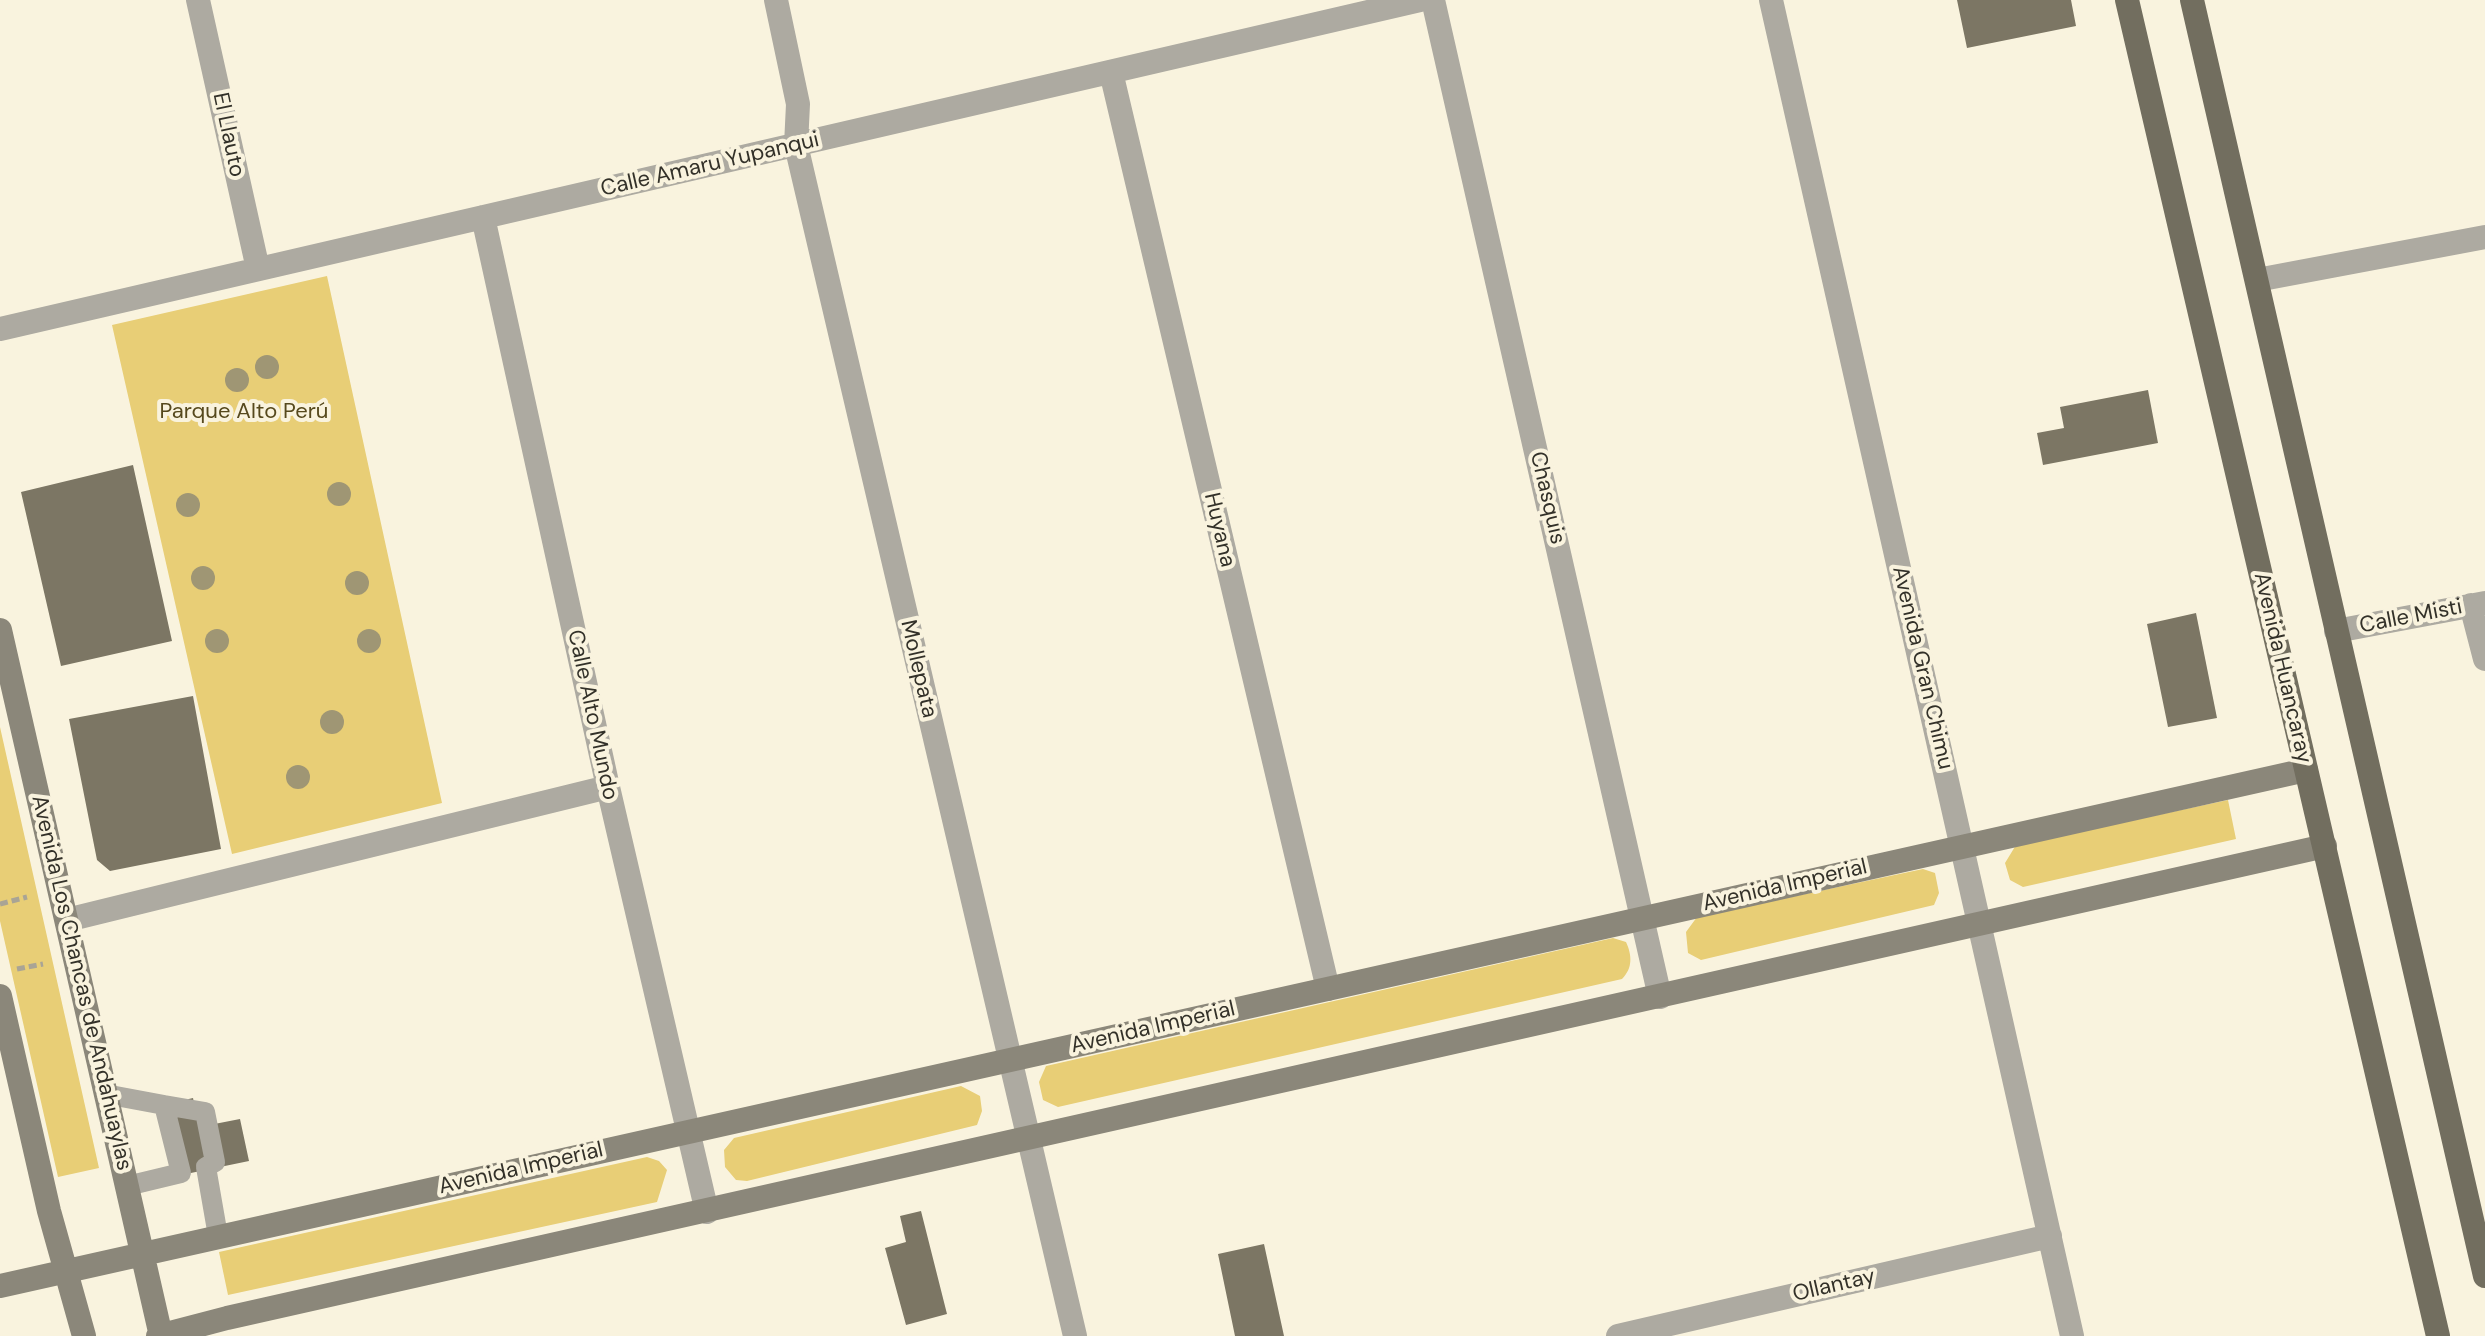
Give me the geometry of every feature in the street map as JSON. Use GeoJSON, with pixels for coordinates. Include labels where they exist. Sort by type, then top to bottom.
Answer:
{"type":"FeatureCollection","features":[{"type":"Feature","properties":{"kind":"main road","name":"Avenida Huancaray"},"geometry":{"type":"LineString","coordinates":[[2127,0],[2438,1336]]}},
{"type":"Feature","properties":{"kind":"main road"},"geometry":{"type":"LineString","coordinates":[[2192,0],[2485,1276]]}},
{"type":"Feature","properties":{"kind":"street","name":"El Llauto"},"geometry":{"type":"LineString","coordinates":[[198,0],[258,269]]}},
{"type":"Feature","properties":{"kind":"street","name":"Mollepata"},"geometry":{"type":"LineString","coordinates":[[776,0],[798,104],[796,145],[1075,1336]]}},
{"type":"Feature","properties":{"kind":"street","name":"Calle Amaru Yupanqui"},"geometry":{"type":"LineString","coordinates":[[0,329],[1420,0]]}},
{"type":"Feature","properties":{"kind":"street","name":"Chasquis"},"geometry":{"type":"LineString","coordinates":[[1433,0],[1660,997]]}},
{"type":"Feature","properties":{"kind":"street","name":"Avenida Gran Chimu"},"geometry":{"type":"LineString","coordinates":[[1771,0],[2072,1336]]}},
{"type":"Feature","properties":{"kind":"street","name":"Huyana"},"geometry":{"type":"LineString","coordinates":[[1111,72],[1328,989]]}},
{"type":"Feature","properties":{"kind":"street","name":"Calle Alto Mundo"},"geometry":{"type":"LineString","coordinates":[[483,217],[608,787],[707,1212]]}},
{"type":"Feature","properties":{"kind":"street"},"geometry":{"type":"LineString","coordinates":[[2257,280],[2485,237]]}},
{"type":"Feature","properties":{"kind":"street"},"geometry":{"type":"LineString","coordinates":[[2478,604],[2485,659]]}},
{"type":"Feature","properties":{"kind":"street","name":"Calle Misti"},"geometry":{"type":"LineString","coordinates":[[2336,631],[2478,604]]}},
{"type":"Feature","properties":{"kind":"street","name":"Avenida Los Chancas de Andahuaylas"},"geometry":{"type":"LineString","coordinates":[[0,630],[160,1336]]}},
{"type":"Feature","properties":{"kind":"street","name":"Avenida Imperial"},"geometry":{"type":"LineString","coordinates":[[0,1286],[2306,770]]}},
{"type":"Feature","properties":{"kind":"street"},"geometry":{"type":"LineString","coordinates":[[67,920],[608,787]]}},
{"type":"Feature","properties":{"kind":"street"},"geometry":{"type":"LineString","coordinates":[[160,1336],[227,1318],[2325,846]]}},
{"type":"Feature","properties":{"kind":"street"},"geometry":{"type":"LineString","coordinates":[[0,996],[84,1336]]}},
{"type":"Feature","properties":{"kind":"street","name":"Ollantay"},"geometry":{"type":"LineString","coordinates":[[1618,1336],[2050,1236]]}},
{"type":"Feature","properties":{"kind":"lane"},"geometry":{"type":"LineString","coordinates":[[105,1094],[205,1112],[215,1162],[206,1167],[127,1186]]}},
{"type":"Feature","properties":{"kind":"lane"},"geometry":{"type":"LineString","coordinates":[[164,1105],[181,1173]]}},
{"type":"Feature","properties":{"kind":"lane"},"geometry":{"type":"LineString","coordinates":[[206,1167],[218,1236]]}},
{"type":"Feature","properties":{"kind":"path"},"geometry":{"type":"LineString","coordinates":[[15,970],[75,957]]}},
{"type":"Feature","properties":{"kind":"green space","name":"Parque Alto Perú"},"geometry":{"type":"Polygon","coordinates":[[[327,276],[442,803],[232,854],[112,325],[327,276]]]}},
{"type":"Feature","properties":{"kind":"green space"},"geometry":{"type":"Polygon","coordinates":[[[0,727],[99,1168],[58,1177],[0,921],[0,727]]]}},
{"type":"Feature","properties":{"kind":"green space"},"geometry":{"type":"Polygon","coordinates":[[[2228,800],[2236,839],[2023,887],[2010,880],[2005,863],[2016,845],[2228,800]]]}},
{"type":"Feature","properties":{"kind":"green space"},"geometry":{"type":"Polygon","coordinates":[[[1923,869],[1935,873],[1939,893],[1934,905],[1701,960],[1688,953],[1686,932],[1697,917],[1923,869]]]}},
{"type":"Feature","properties":{"kind":"green space"},"geometry":{"type":"Polygon","coordinates":[[[1613,938],[1626,942],[1629,952],[1630,966],[1622,979],[1058,1107],[1043,1100],[1039,1082],[1046,1066],[1613,938]]]}},
{"type":"Feature","properties":{"kind":"green space"},"geometry":{"type":"Polygon","coordinates":[[[961,1086],[980,1096],[982,1111],[977,1125],[747,1181],[736,1180],[725,1167],[724,1150],[734,1138],[961,1086]]]}},
{"type":"Feature","properties":{"kind":"green space"},"geometry":{"type":"Polygon","coordinates":[[[647,1157],[659,1161],[667,1170],[657,1202],[228,1295],[219,1252],[647,1157]]]}},
{"type":"Feature","properties":{"kind":"building"},"geometry":{"type":"Polygon","coordinates":[[[1957,0],[2071,0],[2076,26],[1967,48],[1957,0]]]}},
{"type":"Feature","properties":{"kind":"building"},"geometry":{"type":"Polygon","coordinates":[[[2148,390],[2158,443],[2043,465],[2037,433],[2064,428],[2060,407],[2148,390]]]}},
{"type":"Feature","properties":{"kind":"building"},"geometry":{"type":"Polygon","coordinates":[[[133,465],[172,641],[61,666],[21,492],[133,465]]]}},
{"type":"Feature","properties":{"kind":"building"},"geometry":{"type":"Polygon","coordinates":[[[2196,613],[2217,718],[2168,727],[2147,624],[2196,613]]]}},
{"type":"Feature","properties":{"kind":"building"},"geometry":{"type":"Polygon","coordinates":[[[193,696],[221,849],[110,871],[97,860],[69,719],[193,696]]]}},
{"type":"Feature","properties":{"kind":"building"},"geometry":{"type":"Polygon","coordinates":[[[193,1098],[199,1127],[240,1119],[249,1161],[186,1174],[172,1103],[193,1098]]]}},
{"type":"Feature","properties":{"kind":"building"},"geometry":{"type":"Polygon","coordinates":[[[921,1211],[947,1314],[906,1325],[885,1248],[906,1242],[900,1216],[921,1211]]]}},
{"type":"Feature","properties":{"kind":"building"},"geometry":{"type":"Polygon","coordinates":[[[1264,1244],[1284,1336],[1235,1336],[1218,1254],[1264,1244]]]}}]}
